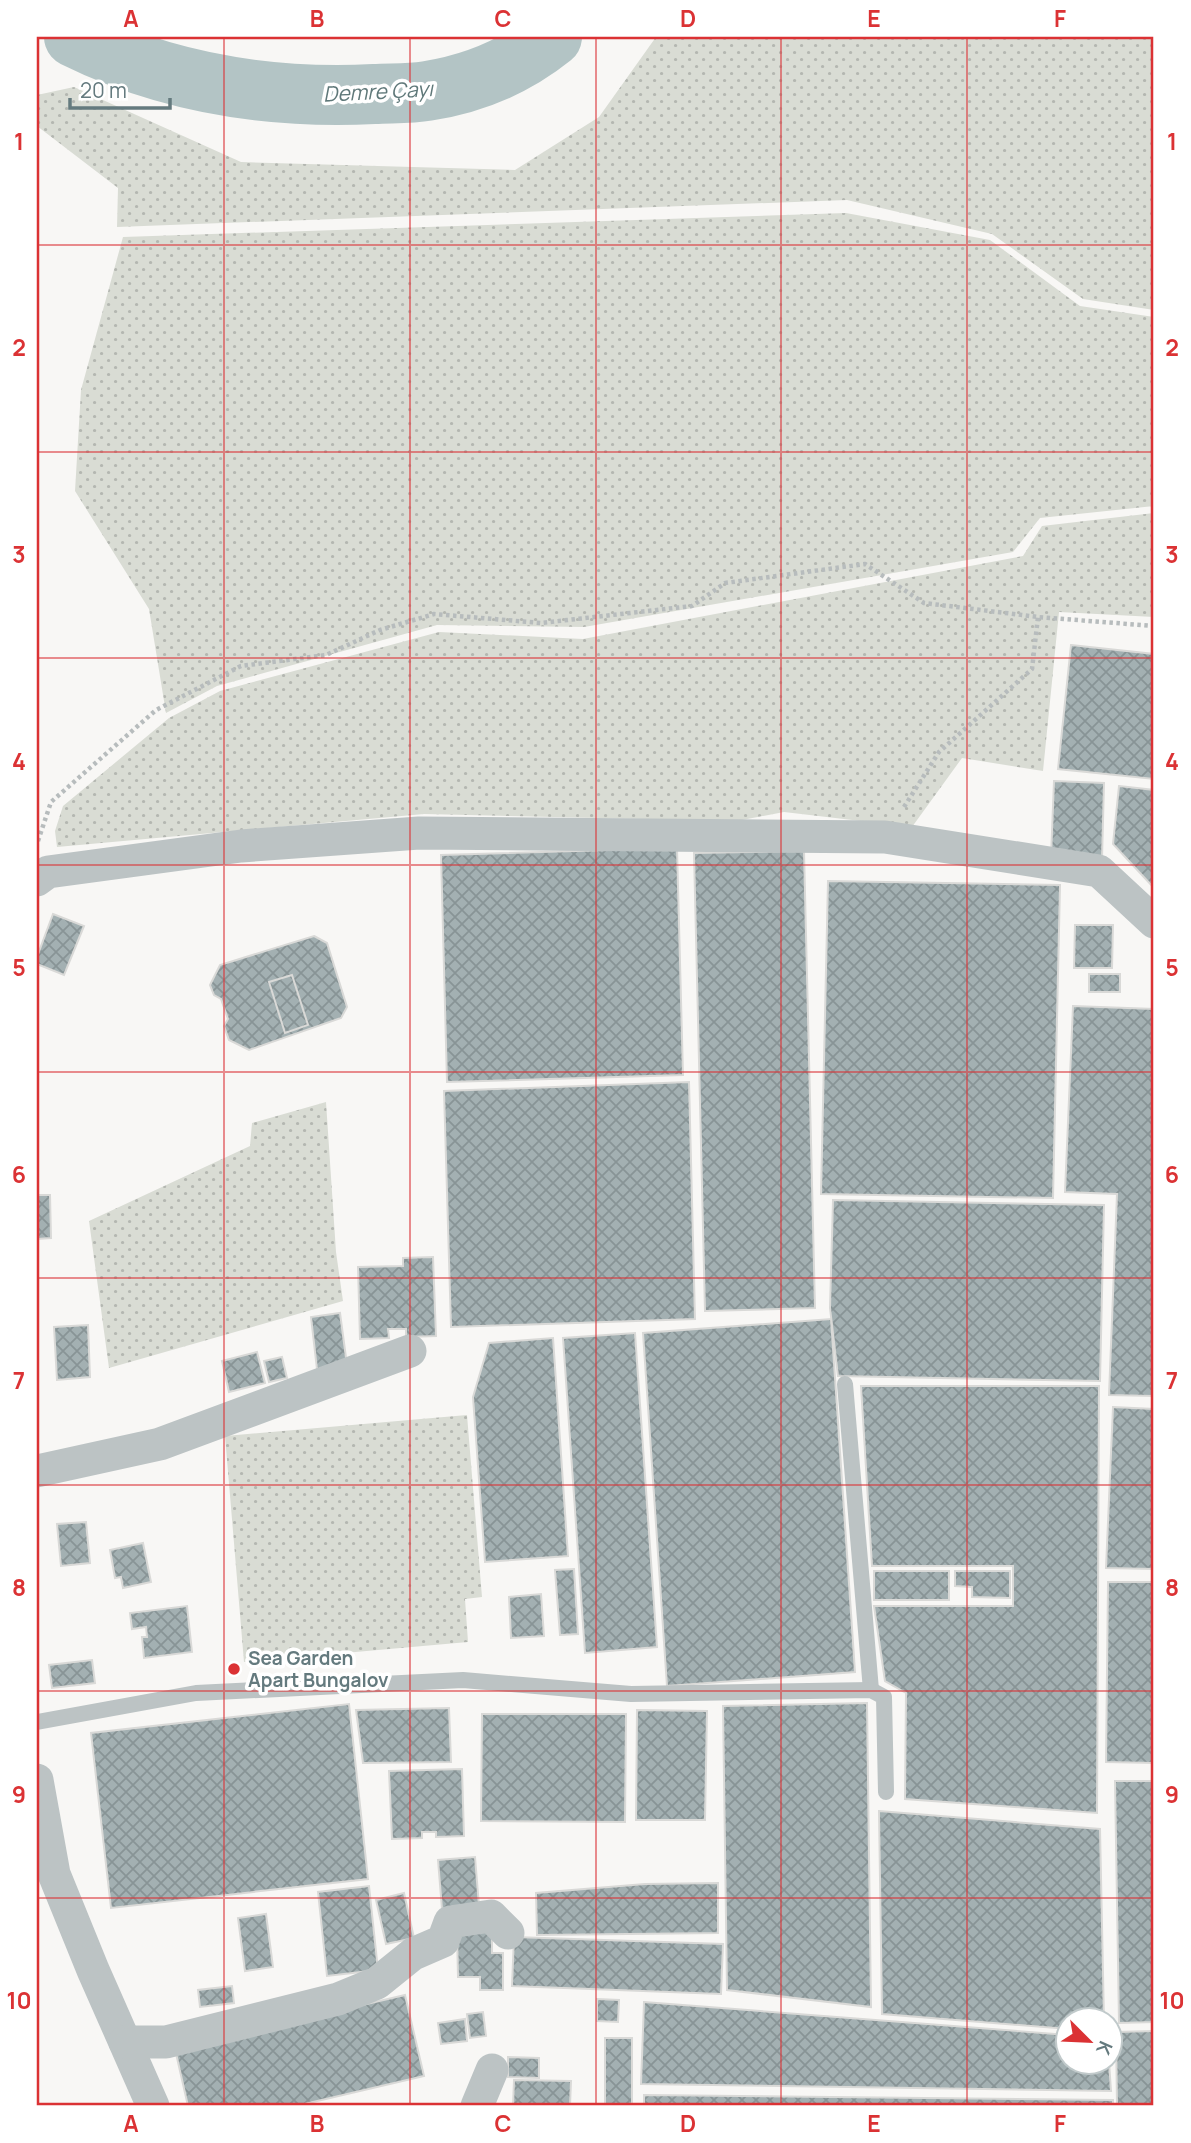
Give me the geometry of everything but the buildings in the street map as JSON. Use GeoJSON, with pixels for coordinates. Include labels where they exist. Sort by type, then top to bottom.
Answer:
{"type":"FeatureCollection","features":[{"type":"Feature","properties":{"kind":"street"},"geometry":{"type":"LineString","coordinates":[[43,876],[241,846],[419,833],[885,837],[1099,871],[1154,922]]}},
{"type":"Feature","properties":{"kind":"street"},"geometry":{"type":"LineString","coordinates":[[37,1471],[160,1444],[410,1351]]}},
{"type":"Feature","properties":{"kind":"street"},"geometry":{"type":"LineString","coordinates":[[37,1780],[54,1874],[153,2106]]}},
{"type":"Feature","properties":{"kind":"street"},"geometry":{"type":"LineString","coordinates":[[125,2042],[166,2042],[338,2000],[377,1983],[413,1954],[443,1941],[450,1922],[491,1916],[508,1933]]}},
{"type":"Feature","properties":{"kind":"street"},"geometry":{"type":"LineString","coordinates":[[477,2106],[492,2070]]}},
{"type":"Feature","properties":{"kind":"lane"},"geometry":{"type":"LineString","coordinates":[[845,1384],[871,1690]]}},
{"type":"Feature","properties":{"kind":"lane"},"geometry":{"type":"LineString","coordinates":[[37,1722],[197,1693],[463,1680],[631,1694],[871,1690],[884,1697],[886,1792]]}},
{"type":"Feature","properties":{"kind":"path"},"geometry":{"type":"LineString","coordinates":[[43,876],[37,843],[51,802],[156,710],[241,666],[326,655],[380,630],[434,614],[541,623],[692,606],[725,583],[865,564],[924,603],[1038,617],[1154,626]]}},
{"type":"Feature","properties":{"kind":"path"},"geometry":{"type":"LineString","coordinates":[[885,837],[939,752],[1032,669],[1038,617]]}},
{"type":"Feature","properties":{"kind":"shaded area"},"geometry":{"type":"Polygon","coordinates":[[[656,37],[1154,37],[1154,310],[1083,299],[992,234],[847,200],[117,227],[118,188],[37,126],[37,95],[74,87],[241,162],[515,170],[599,117],[656,37]]]}},
{"type":"Feature","properties":{"kind":"shaded area"},"geometry":{"type":"Polygon","coordinates":[[[846,213],[990,240],[1080,306],[1154,317],[1154,506],[1040,518],[1013,552],[584,627],[437,625],[217,686],[166,713],[149,609],[75,491],[81,390],[123,237],[846,213]]]}},
{"type":"Feature","properties":{"kind":"shaded area"},"geometry":{"type":"Polygon","coordinates":[[[1154,513],[1154,617],[1059,612],[1043,771],[962,758],[912,827],[784,812],[737,821],[424,814],[57,847],[55,831],[63,806],[169,718],[220,691],[439,632],[583,639],[1023,556],[1042,526],[1154,513]]]}},
{"type":"Feature","properties":{"kind":"shaded area"},"geometry":{"type":"Polygon","coordinates":[[[326,1102],[336,1252],[343,1301],[109,1368],[89,1221],[250,1146],[252,1123],[326,1102]]]}},
{"type":"Feature","properties":{"kind":"shaded area"},"geometry":{"type":"Polygon","coordinates":[[[467,1415],[482,1597],[465,1599],[468,1642],[244,1662],[225,1436],[467,1415]]]}},
{"type":"Feature","properties":{"kind":"waterway","name":"Demre Çayı"},"geometry":{"type":"LineString","coordinates":[[74,37],[109,53],[182,77],[258,90],[335,95],[414,93],[460,84],[524,57],[552,37]]}},
{"type":"Feature","properties":{"kind":"place","name":"Sea Garden Apart Bungalov"},"geometry":{"type":"Point","coordinates":[234,1669]}}]}
